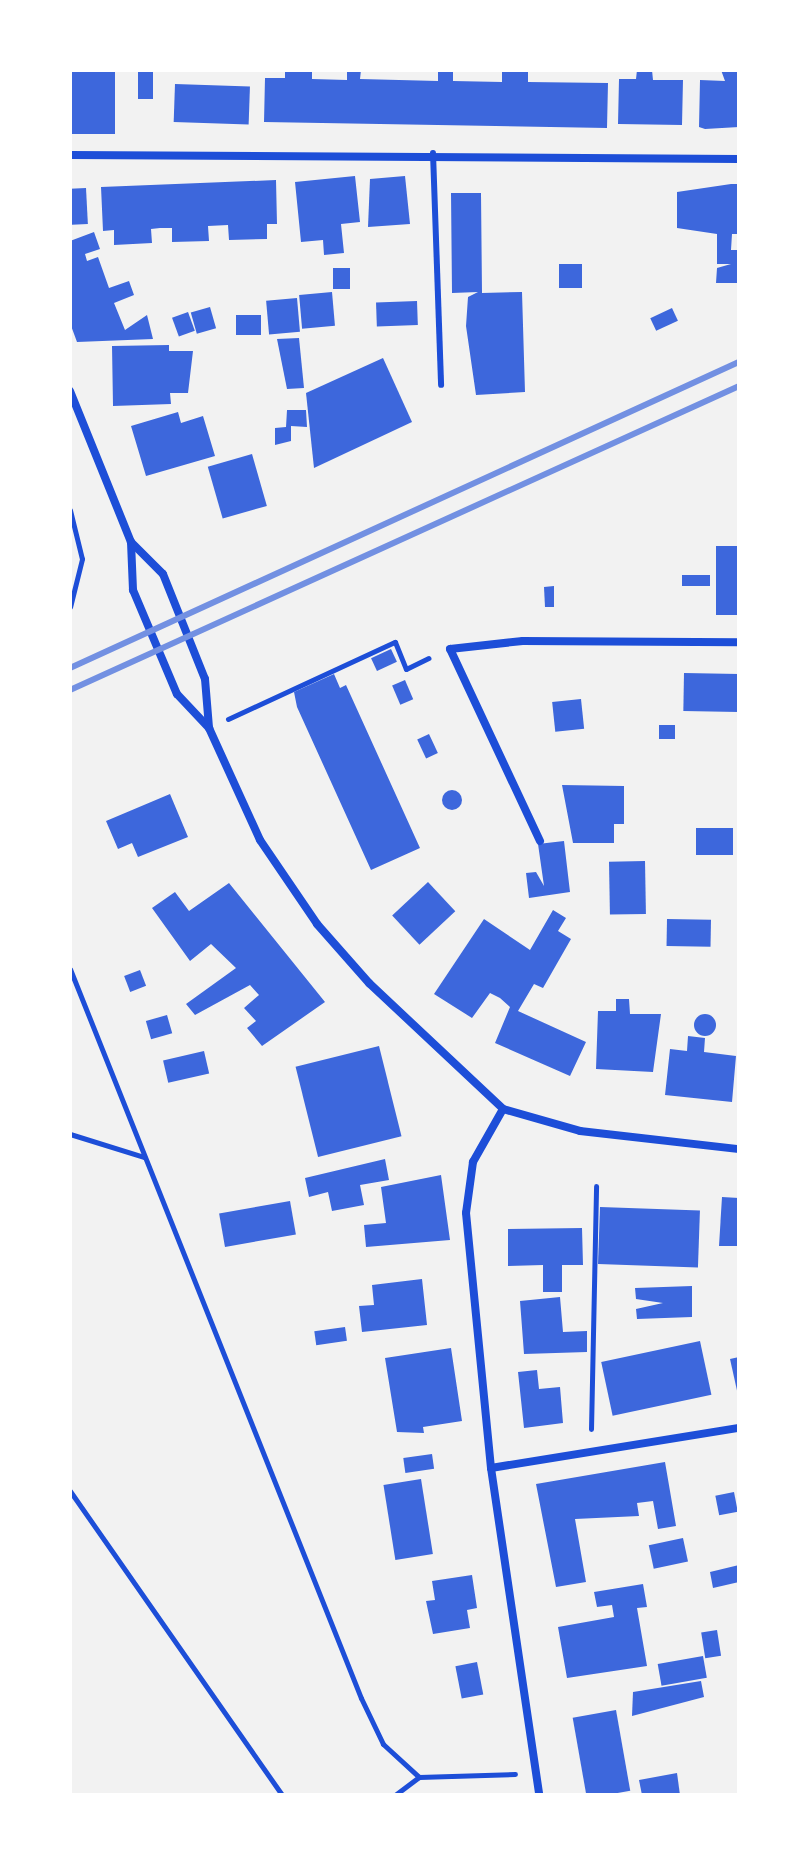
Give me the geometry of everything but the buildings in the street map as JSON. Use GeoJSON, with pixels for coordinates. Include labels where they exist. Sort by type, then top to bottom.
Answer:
{"type":"FeatureCollection","features":[{"type":"Feature","properties":{"kind":"street"},"geometry":{"type":"LineString","coordinates":[[70,155],[433,153],[739,159]]}},
{"type":"Feature","properties":{"kind":"street"},"geometry":{"type":"LineString","coordinates":[[70,391],[131,542],[133,590],[177,694],[209,728],[260,840],[317,924],[503,1109],[580,1131],[739,1149]]}},
{"type":"Feature","properties":{"kind":"street"},"geometry":{"type":"LineString","coordinates":[[131,542],[163,574],[205,679],[209,728]]}},
{"type":"Feature","properties":{"kind":"street"},"geometry":{"type":"LineString","coordinates":[[540,841],[450,649],[523,641],[739,642]]}},
{"type":"Feature","properties":{"kind":"street"},"geometry":{"type":"LineString","coordinates":[[503,1109],[473,1162],[466,1213],[491,1468],[539,1795]]}},
{"type":"Feature","properties":{"kind":"street"},"geometry":{"type":"LineString","coordinates":[[491,1468],[739,1428]]}},
{"type":"Feature","properties":{"kind":"lane"},"geometry":{"type":"LineString","coordinates":[[433,153],[441,385]]}},
{"type":"Feature","properties":{"kind":"path"},"geometry":{"type":"LineString","coordinates":[[70,510],[82,559],[70,607]]}},
{"type":"Feature","properties":{"kind":"path"},"geometry":{"type":"LineString","coordinates":[[209,728],[395,642],[406,669],[450,649]]}},
{"type":"Feature","properties":{"kind":"path"},"geometry":{"type":"LineString","coordinates":[[70,969],[361,1698],[383,1744],[419,1777],[476,1780],[535,1771]]}},
{"type":"Feature","properties":{"kind":"path"},"geometry":{"type":"LineString","coordinates":[[70,1134],[145,1157]]}},
{"type":"Feature","properties":{"kind":"path"},"geometry":{"type":"LineString","coordinates":[[590,1452],[596,1186]]}},
{"type":"Feature","properties":{"kind":"path"},"geometry":{"type":"LineString","coordinates":[[70,1491],[282,1795]]}},
{"type":"Feature","properties":{"kind":"path"},"geometry":{"type":"LineString","coordinates":[[395,1795],[407,1792],[419,1777]]}},
{"type":"Feature","properties":{"kind":"railway"},"geometry":{"type":"LineString","coordinates":[[70,668],[739,362]]}},
{"type":"Feature","properties":{"kind":"railway"},"geometry":{"type":"LineString","coordinates":[[70,690],[739,386]]}}]}
